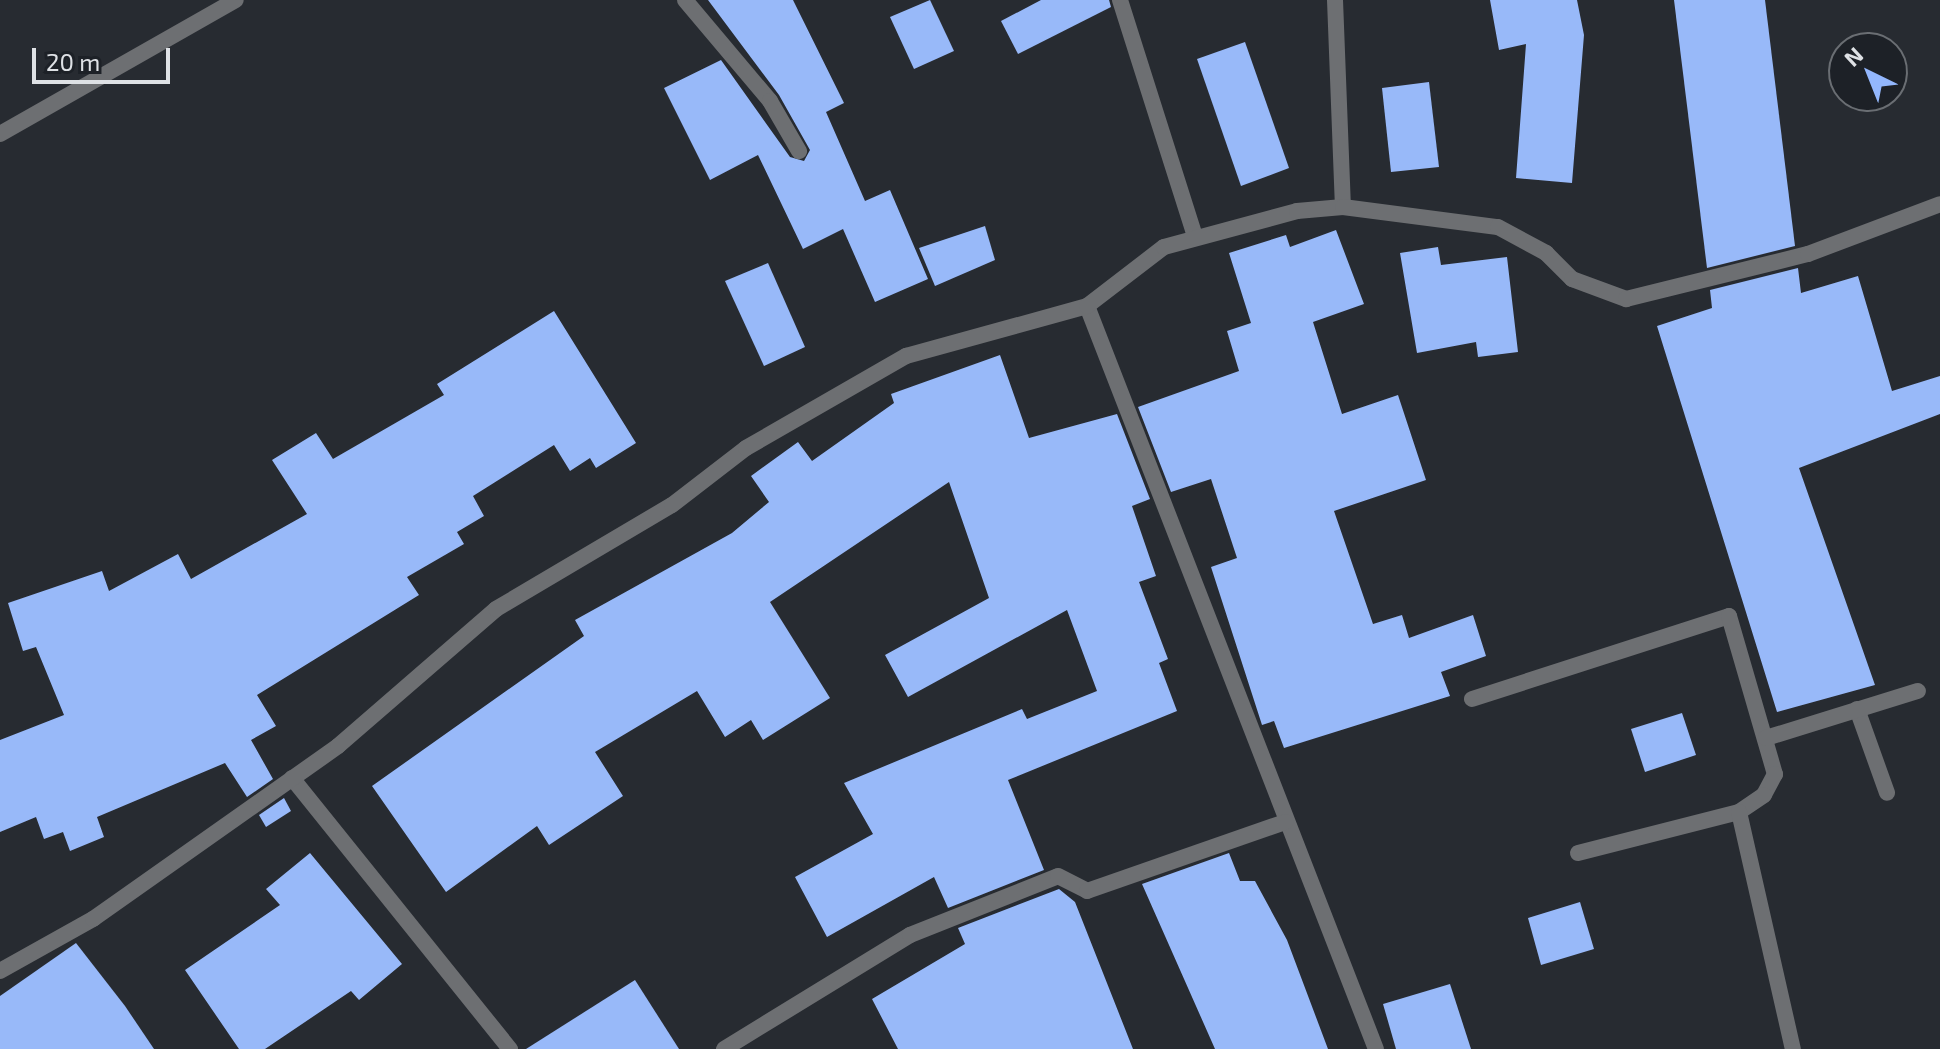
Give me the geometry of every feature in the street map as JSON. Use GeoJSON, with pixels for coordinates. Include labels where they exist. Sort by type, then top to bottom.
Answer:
{"type":"FeatureCollection","features":[{"type":"Feature","properties":{"kind":"street"},"geometry":{"type":"LineString","coordinates":[[0,134],[236,0]]}},
{"type":"Feature","properties":{"kind":"street"},"geometry":{"type":"LineString","coordinates":[[685,0],[770,101],[799,151]]}},
{"type":"Feature","properties":{"kind":"street"},"geometry":{"type":"LineString","coordinates":[[1120,0],[1195,236]]}},
{"type":"Feature","properties":{"kind":"street"},"geometry":{"type":"LineString","coordinates":[[1335,0],[1343,207]]}},
{"type":"Feature","properties":{"kind":"street"},"geometry":{"type":"LineString","coordinates":[[0,971],[93,919],[292,778],[496,609],[672,505],[746,448],[906,356],[1087,306],[1164,247],[1195,236],[1343,207],[1498,227],[1546,253],[1572,279],[1626,299],[1808,254],[1940,204]]}},
{"type":"Feature","properties":{"kind":"street"},"geometry":{"type":"LineString","coordinates":[[1087,306],[1285,822],[1376,1049]]}},
{"type":"Feature","properties":{"kind":"street"},"geometry":{"type":"LineString","coordinates":[[1472,699],[1729,616],[1775,774],[1764,795],[1739,812],[1578,853]]}},
{"type":"Feature","properties":{"kind":"street"},"geometry":{"type":"LineString","coordinates":[[1766,738],[1918,691]]}},
{"type":"Feature","properties":{"kind":"street"},"geometry":{"type":"LineString","coordinates":[[1857,709],[1887,793]]}},
{"type":"Feature","properties":{"kind":"street"},"geometry":{"type":"LineString","coordinates":[[292,778],[510,1049]]}},
{"type":"Feature","properties":{"kind":"street"},"geometry":{"type":"LineString","coordinates":[[1739,812],[1793,1049]]}},
{"type":"Feature","properties":{"kind":"street"},"geometry":{"type":"LineString","coordinates":[[724,1049],[910,935],[1058,876],[1087,891],[1285,822]]}},
{"type":"Feature","properties":{"kind":"building"},"geometry":{"type":"Polygon","coordinates":[[[708,0],[793,0],[844,103],[826,112],[865,201],[890,190],[928,279],[875,302],[843,229],[803,249],[758,155],[710,180],[664,88],[721,60],[790,157],[804,161],[810,150],[779,95],[708,0]]]}},
{"type":"Feature","properties":{"kind":"building"},"geometry":{"type":"Polygon","coordinates":[[[930,0],[954,51],[914,69],[890,17],[930,0]]]}},
{"type":"Feature","properties":{"kind":"building"},"geometry":{"type":"Polygon","coordinates":[[[1041,0],[1109,0],[1111,7],[1018,54],[1001,21],[1041,0]]]}},
{"type":"Feature","properties":{"kind":"building"},"geometry":{"type":"Polygon","coordinates":[[[1490,0],[1577,0],[1584,35],[1572,183],[1516,178],[1526,44],[1499,50],[1490,0]]]}},
{"type":"Feature","properties":{"kind":"building"},"geometry":{"type":"Polygon","coordinates":[[[1674,0],[1765,0],[1795,246],[1707,268],[1674,0]]]}},
{"type":"Feature","properties":{"kind":"building"},"geometry":{"type":"Polygon","coordinates":[[[1245,42],[1289,168],[1241,186],[1197,59],[1245,42]]]}},
{"type":"Feature","properties":{"kind":"building"},"geometry":{"type":"Polygon","coordinates":[[[1429,82],[1439,167],[1391,172],[1382,88],[1429,82]]]}},
{"type":"Feature","properties":{"kind":"building"},"geometry":{"type":"Polygon","coordinates":[[[985,226],[995,260],[935,286],[919,248],[985,226]]]}},
{"type":"Feature","properties":{"kind":"building"},"geometry":{"type":"Polygon","coordinates":[[[1336,230],[1364,304],[1313,322],[1342,414],[1398,395],[1426,480],[1334,511],[1373,624],[1402,615],[1409,638],[1473,615],[1486,656],[1441,672],[1450,696],[1284,748],[1274,721],[1262,725],[1211,567],[1237,558],[1211,479],[1171,492],[1138,407],[1239,371],[1227,331],[1251,323],[1229,253],[1286,235],[1290,247],[1336,230]]]}},
{"type":"Feature","properties":{"kind":"building"},"geometry":{"type":"Polygon","coordinates":[[[1438,247],[1441,265],[1507,257],[1518,352],[1478,357],[1476,342],[1417,353],[1400,253],[1438,247]]]}},
{"type":"Feature","properties":{"kind":"building"},"geometry":{"type":"Polygon","coordinates":[[[768,263],[805,347],[764,366],[725,281],[768,263]]]}},
{"type":"Feature","properties":{"kind":"building"},"geometry":{"type":"Polygon","coordinates":[[[1798,268],[1801,293],[1858,276],[1892,391],[1940,376],[1940,414],[1799,468],[1875,685],[1777,712],[1657,326],[1712,308],[1710,290],[1798,268]]]}},
{"type":"Feature","properties":{"kind":"building"},"geometry":{"type":"Polygon","coordinates":[[[554,311],[636,443],[596,468],[590,458],[570,471],[554,445],[473,496],[484,516],[457,532],[464,544],[407,577],[419,595],[257,695],[276,726],[251,740],[273,779],[247,797],[225,763],[97,817],[104,837],[70,851],[63,832],[44,839],[36,817],[0,832],[0,740],[64,715],[36,647],[23,651],[8,603],[102,571],[109,591],[178,554],[191,579],[307,514],[272,460],[316,433],[333,459],[444,395],[437,384],[554,311]]]}},
{"type":"Feature","properties":{"kind":"building"},"geometry":{"type":"Polygon","coordinates":[[[1000,355],[1029,438],[1117,414],[1150,499],[1132,506],[1156,576],[1139,582],[1168,659],[1159,663],[1177,711],[1008,780],[1044,870],[948,908],[934,877],[827,937],[795,877],[873,834],[844,783],[1022,709],[1027,719],[1097,691],[1067,610],[908,697],[885,655],[989,598],[949,482],[770,602],[830,698],[763,740],[751,720],[725,737],[697,691],[595,752],[623,796],[549,845],[537,826],[446,892],[372,786],[584,636],[575,620],[732,533],[769,502],[751,476],[798,442],[812,461],[894,403],[891,394],[1000,355]]]}},
{"type":"Feature","properties":{"kind":"building"},"geometry":{"type":"Polygon","coordinates":[[[1682,713],[1696,755],[1645,772],[1631,729],[1682,713]]]}},
{"type":"Feature","properties":{"kind":"building"},"geometry":{"type":"Polygon","coordinates":[[[284,798],[291,811],[266,827],[259,815],[284,798]]]}},
{"type":"Feature","properties":{"kind":"building"},"geometry":{"type":"Polygon","coordinates":[[[310,853],[402,964],[359,1000],[351,991],[265,1049],[239,1049],[185,970],[280,905],[266,889],[310,853]]]}},
{"type":"Feature","properties":{"kind":"building"},"geometry":{"type":"Polygon","coordinates":[[[1229,853],[1240,881],[1255,881],[1287,940],[1328,1049],[1215,1049],[1142,884],[1229,853]]]}},
{"type":"Feature","properties":{"kind":"building"},"geometry":{"type":"Polygon","coordinates":[[[1059,889],[1075,902],[1133,1049],[898,1049],[872,999],[965,944],[958,928],[1059,889]]]}},
{"type":"Feature","properties":{"kind":"building"},"geometry":{"type":"Polygon","coordinates":[[[1580,902],[1594,949],[1541,965],[1528,918],[1580,902]]]}},
{"type":"Feature","properties":{"kind":"building"},"geometry":{"type":"Polygon","coordinates":[[[76,943],[154,1049],[0,1049],[0,996],[76,943]]]}},
{"type":"Feature","properties":{"kind":"building"},"geometry":{"type":"Polygon","coordinates":[[[635,980],[679,1049],[526,1049],[635,980]]]}},
{"type":"Feature","properties":{"kind":"building"},"geometry":{"type":"Polygon","coordinates":[[[1450,984],[1471,1049],[1396,1049],[1383,1004],[1450,984]]]}}]}
